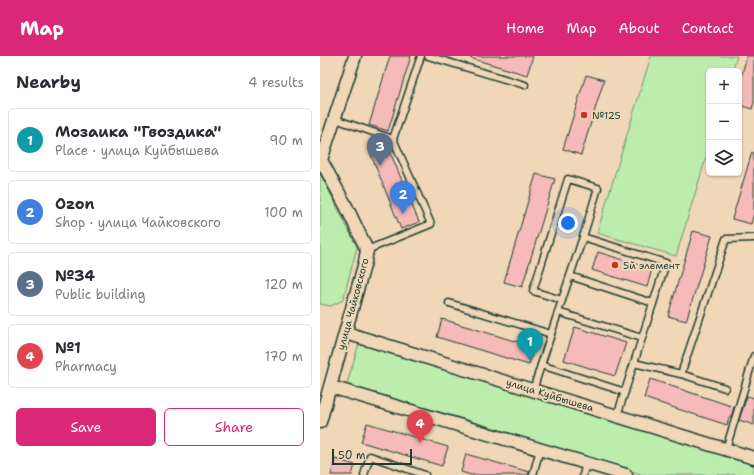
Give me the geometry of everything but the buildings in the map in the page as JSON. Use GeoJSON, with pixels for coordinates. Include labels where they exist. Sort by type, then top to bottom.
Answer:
{"type":"FeatureCollection","features":[{"type":"Feature","properties":{"kind":"street","name":"улица Чайковского"},"geometry":{"type":"LineString","coordinates":[[320,422],[346,333],[367,250],[347,208],[321,160],[335,120],[354,56]]}},
{"type":"Feature","properties":{"kind":"street","name":"улица Куйбышева"},"geometry":{"type":"LineString","coordinates":[[346,333],[754,458]]}},
{"type":"Feature","properties":{"kind":"street"},"geometry":{"type":"LineString","coordinates":[[331,387],[540,450],[585,469],[626,475]]}},
{"type":"Feature","properties":{"kind":"lane"},"geometry":{"type":"LineString","coordinates":[[367,250],[431,224],[393,139],[420,56]]}},
{"type":"Feature","properties":{"kind":"lane"},"geometry":{"type":"LineString","coordinates":[[428,56],[525,85]]}},
{"type":"Feature","properties":{"kind":"lane"},"geometry":{"type":"LineString","coordinates":[[335,120],[393,139]]}},
{"type":"Feature","properties":{"kind":"lane"},"geometry":{"type":"LineString","coordinates":[[533,390],[583,237],[598,188],[568,179],[533,291],[562,300]]}},
{"type":"Feature","properties":{"kind":"lane"},"geometry":{"type":"LineString","coordinates":[[583,237],[666,263],[617,416]]}},
{"type":"Feature","properties":{"kind":"lane"},"geometry":{"type":"LineString","coordinates":[[680,374],[726,239],[754,238]]}},
{"type":"Feature","properties":{"kind":"lane"},"geometry":{"type":"LineString","coordinates":[[570,276],[653,303]]}},
{"type":"Feature","properties":{"kind":"lane"},"geometry":{"type":"LineString","coordinates":[[449,303],[551,334]]}},
{"type":"Feature","properties":{"kind":"lane"},"geometry":{"type":"LineString","coordinates":[[558,312],[642,338]]}},
{"type":"Feature","properties":{"kind":"lane"},"geometry":{"type":"LineString","coordinates":[[726,449],[754,356]]}},
{"type":"Feature","properties":{"kind":"lane"},"geometry":{"type":"LineString","coordinates":[[634,363],[680,374],[725,388]]}},
{"type":"Feature","properties":{"kind":"lane"},"geometry":{"type":"LineString","coordinates":[[541,365],[625,392]]}},
{"type":"Feature","properties":{"kind":"lane"},"geometry":{"type":"LineString","coordinates":[[533,475],[540,450]]}},
{"type":"Feature","properties":{"kind":"lane"},"geometry":{"type":"LineString","coordinates":[[364,475],[370,456],[425,475]]}},
{"type":"Feature","properties":{"kind":"green space"},"geometry":{"type":"Polygon","coordinates":[[[651,56],[737,56],[733,68],[706,68],[706,158],[676,256],[597,233],[651,56]]]}},
{"type":"Feature","properties":{"kind":"green space"},"geometry":{"type":"Polygon","coordinates":[[[320,173],[357,247],[343,300],[331,306],[320,304],[320,173]]]}},
{"type":"Feature","properties":{"kind":"green space"},"geometry":{"type":"Polygon","coordinates":[[[359,343],[754,463],[754,475],[644,475],[346,387],[359,343]]]}},
{"type":"Feature","properties":{"kind":"place","name":"№125"},"geometry":{"type":"Point","coordinates":[584,115]}},
{"type":"Feature","properties":{"kind":"place","name":"№34"},"geometry":{"type":"Point","coordinates":[380,166]}},
{"type":"Feature","properties":{"kind":"place","name":"Ozon"},"geometry":{"type":"Point","coordinates":[403,214]}},
{"type":"Feature","properties":{"kind":"place","name":"5й элемент"},"geometry":{"type":"Point","coordinates":[615,265]}},
{"type":"Feature","properties":{"kind":"place","name":"Мозаика \"Гвоздика\""},"geometry":{"type":"Point","coordinates":[530,361]}},
{"type":"Feature","properties":{"kind":"place","name":"№1"},"geometry":{"type":"Point","coordinates":[420,443]}}]}
